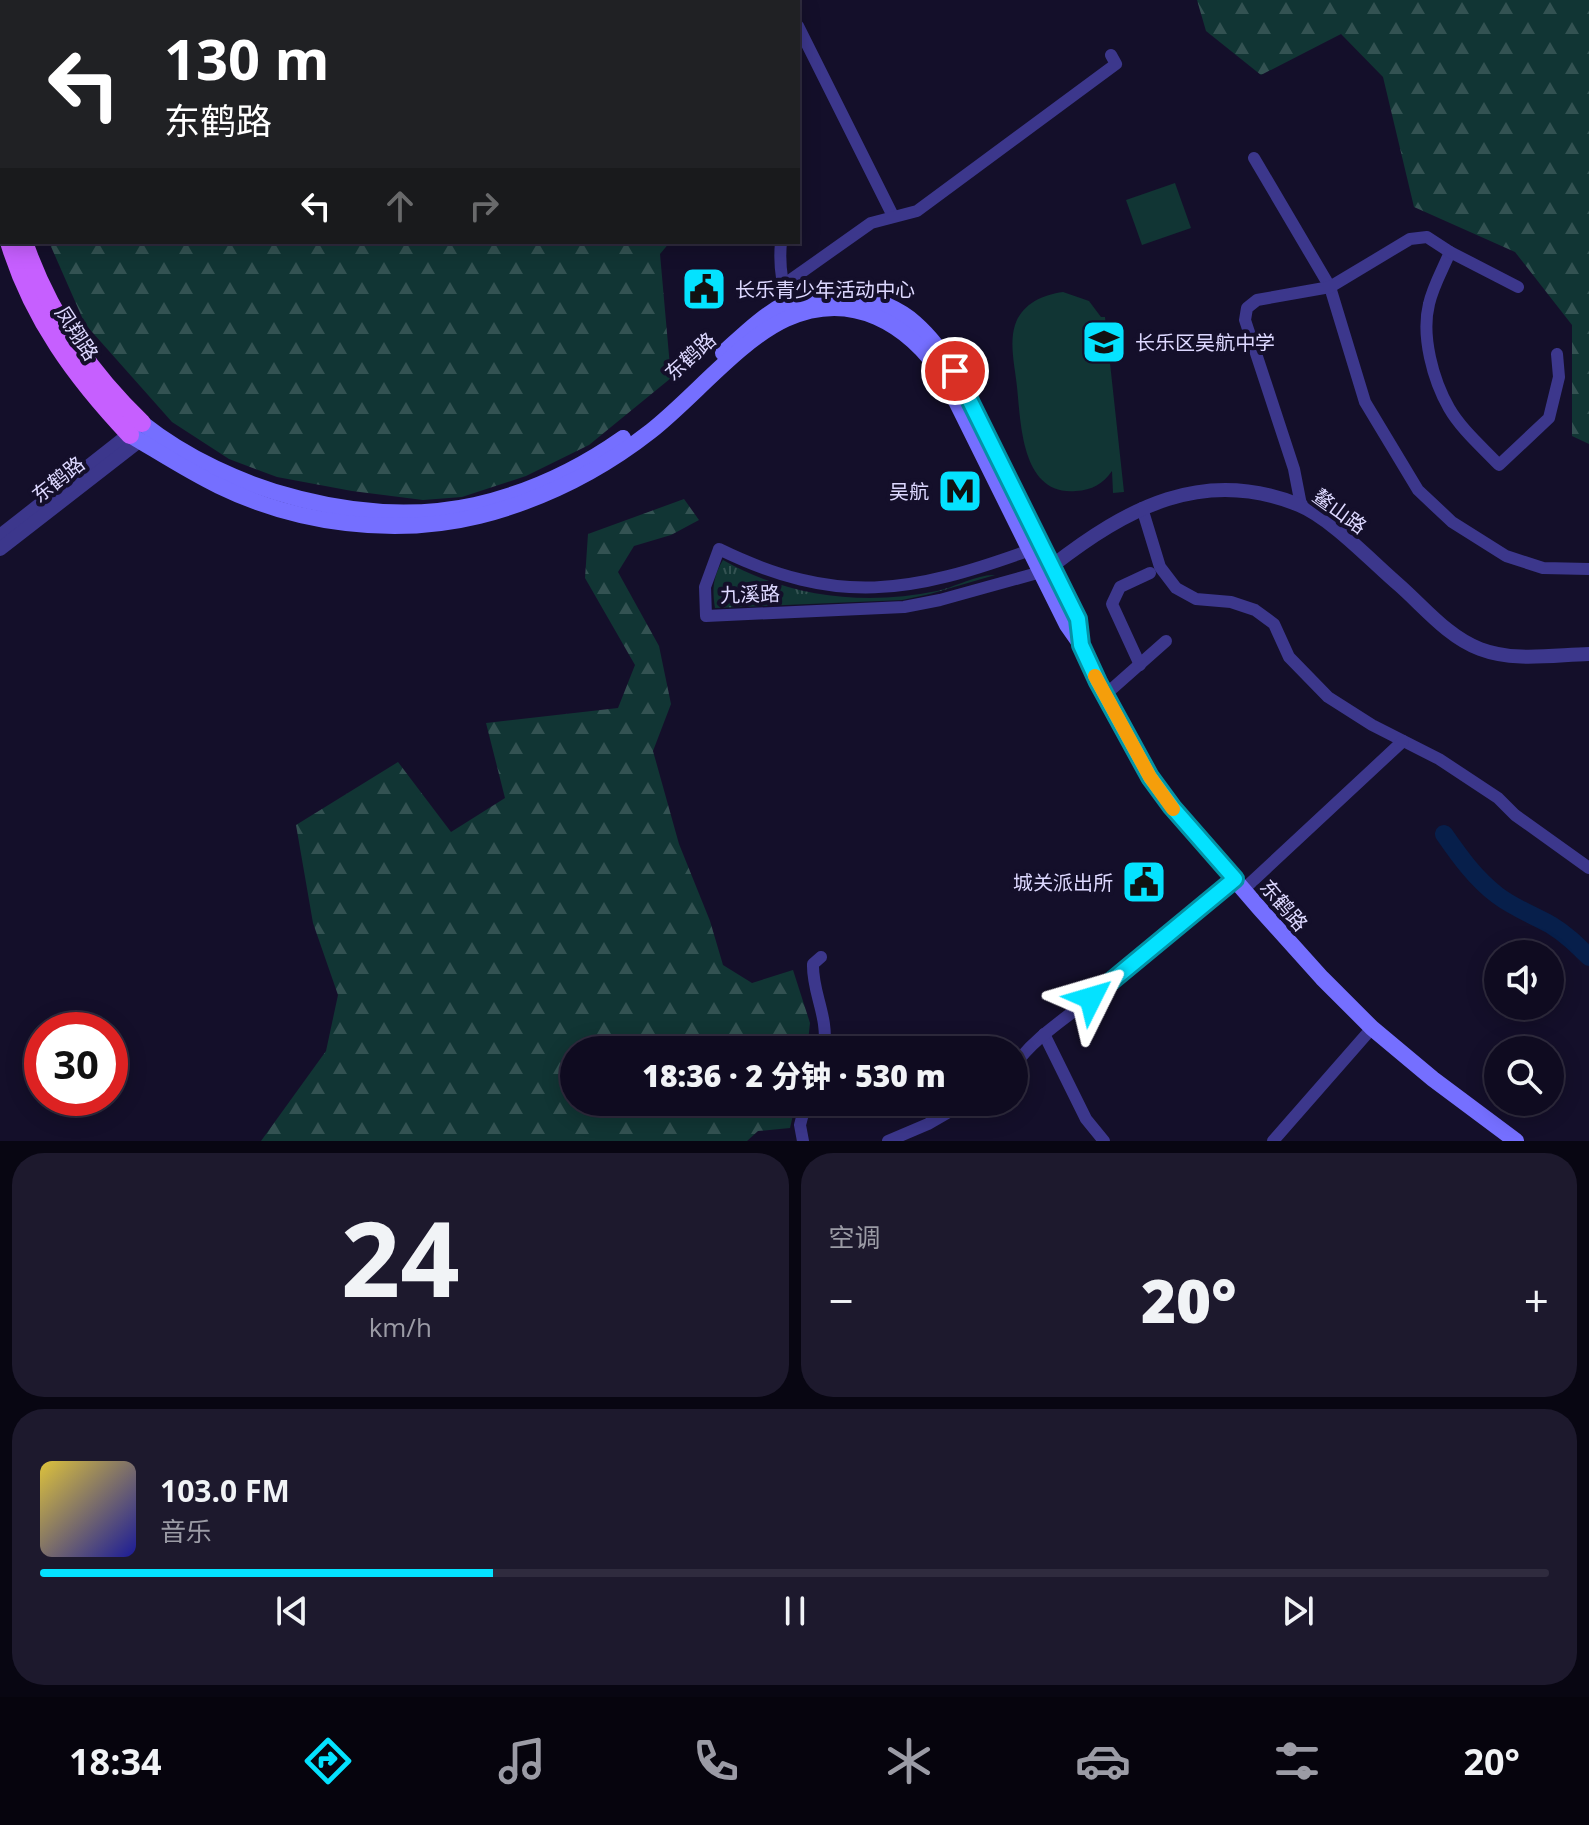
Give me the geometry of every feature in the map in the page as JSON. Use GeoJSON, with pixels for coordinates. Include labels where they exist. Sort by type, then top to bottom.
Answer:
{"type":"FeatureCollection","features":[{"type":"Feature","properties":{"kind":"main road","name":"凤翔路"},"geometry":{"type":"LineString","coordinates":[[10,244],[37,314],[56,346],[89,390],[141,432]]}},
{"type":"Feature","properties":{"kind":"main road","name":"凤翔路"},"geometry":{"type":"LineString","coordinates":[[25,244],[40,282],[77,349],[141,432]]}},
{"type":"Feature","properties":{"kind":"main road","name":"东鹤路"},"geometry":{"type":"LineString","coordinates":[[141,432],[212,468],[285,495],[323,503],[402,512],[472,505],[534,487],[609,448],[654,416],[763,318],[785,294],[854,296],[892,309],[913,321],[936,343],[955,371],[1047,569],[1067,625],[1081,645],[1150,777],[1172,807],[1322,978],[1372,1028],[1433,1079],[1516,1141]]}},
{"type":"Feature","properties":{"kind":"main road","name":"东鹤路"},"geometry":{"type":"LineString","coordinates":[[141,432],[219,487],[289,511],[369,526],[477,516],[539,496],[600,467],[650,431],[731,359],[786,319],[827,309],[851,309],[883,318],[906,334],[931,358],[957,400],[1030,550],[1047,569]]}},
{"type":"Feature","properties":{"kind":"street"},"geometry":{"type":"LineString","coordinates":[[800,30],[893,216]]}},
{"type":"Feature","properties":{"kind":"street"},"geometry":{"type":"LineString","coordinates":[[781,244],[779,260],[785,294],[871,223],[917,211],[1116,64],[1111,55]]}},
{"type":"Feature","properties":{"kind":"street"},"geometry":{"type":"LineString","coordinates":[[1254,158],[1330,287],[1365,402],[1418,490],[1452,522],[1506,556],[1543,568],[1589,569]]}},
{"type":"Feature","properties":{"kind":"street"},"geometry":{"type":"LineString","coordinates":[[1301,505],[1294,469],[1245,320],[1247,308],[1257,300],[1330,287],[1410,239],[1427,237],[1518,287]]}},
{"type":"Feature","properties":{"kind":"street"},"geometry":{"type":"LineString","coordinates":[[1450,252],[1429,305],[1426,331],[1432,362],[1449,408],[1499,465],[1549,418],[1559,377],[1557,354]]}},
{"type":"Feature","properties":{"kind":"street","name":"东鹤路"},"geometry":{"type":"LineString","coordinates":[[0,536],[141,432]]}},
{"type":"Feature","properties":{"kind":"street","name":"东鹤路"},"geometry":{"type":"LineString","coordinates":[[0,549],[141,432]]}},
{"type":"Feature","properties":{"kind":"street","name":"鳌山路"},"geometry":{"type":"LineString","coordinates":[[1047,569],[1142,508],[1171,497],[1199,491],[1258,493],[1301,505],[1329,525],[1452,633],[1480,649],[1513,657],[1589,654]]}},
{"type":"Feature","properties":{"kind":"street"},"geometry":{"type":"LineString","coordinates":[[1142,508],[1160,567],[1176,588],[1196,599],[1231,602],[1255,610],[1274,624],[1289,657],[1328,697],[1439,759],[1498,798],[1515,815],[1589,868]]}},
{"type":"Feature","properties":{"kind":"street","name":"九溪路"},"geometry":{"type":"LineString","coordinates":[[1030,550],[941,579],[877,588],[802,581],[770,572],[719,549],[705,587],[706,616],[904,607],[940,600],[1047,569]]}},
{"type":"Feature","properties":{"kind":"street"},"geometry":{"type":"LineString","coordinates":[[1140,665],[1112,604],[1120,587],[1150,573]]}},
{"type":"Feature","properties":{"kind":"street"},"geometry":{"type":"LineString","coordinates":[[1105,695],[1166,641]]}},
{"type":"Feature","properties":{"kind":"street"},"geometry":{"type":"LineString","coordinates":[[1028,1047],[1239,884],[1403,741]]}},
{"type":"Feature","properties":{"kind":"street"},"geometry":{"type":"LineString","coordinates":[[821,957],[813,964],[812,973],[826,1026],[825,1036]]}},
{"type":"Feature","properties":{"kind":"street"},"geometry":{"type":"LineString","coordinates":[[1273,1141],[1372,1028]]}},
{"type":"Feature","properties":{"kind":"street"},"geometry":{"type":"LineString","coordinates":[[1044,1034],[1086,1119],[1104,1141]]}},
{"type":"Feature","properties":{"kind":"street"},"geometry":{"type":"LineString","coordinates":[[802,1116],[800,1125],[803,1141]]}},
{"type":"Feature","properties":{"kind":"street"},"geometry":{"type":"LineString","coordinates":[[888,1141],[942,1116]]}},
{"type":"Feature","properties":{"kind":"green space"},"geometry":{"type":"Polygon","coordinates":[[[1197,0],[1589,0],[1589,444],[1572,436],[1572,325],[1515,252],[1414,207],[1383,77],[1341,34],[1261,75],[1206,31],[1197,0]]]}},
{"type":"Feature","properties":{"kind":"green space"},"geometry":{"type":"Polygon","coordinates":[[[1175,183],[1191,228],[1142,245],[1126,200],[1175,183]]]}},
{"type":"Feature","properties":{"kind":"green space"},"geometry":{"type":"Polygon","coordinates":[[[50,244],[668,244],[660,254],[671,378],[589,445],[526,476],[462,497],[423,500],[352,491],[277,477],[229,459],[172,422],[85,324],[50,244]]]}},
{"type":"Feature","properties":{"kind":"green space"},"geometry":{"type":"Polygon","coordinates":[[[1063,292],[1089,301],[1101,317],[1105,317],[1124,492],[1113,493],[1112,471],[1092,488],[1058,490],[1045,482],[1028,455],[1020,420],[1013,332],[1022,311],[1028,306],[1040,298],[1063,292]]]}},
{"type":"Feature","properties":{"kind":"green space"},"geometry":{"type":"Polygon","coordinates":[[[684,499],[699,520],[671,535],[634,546],[618,572],[659,646],[671,704],[653,751],[679,844],[710,921],[723,965],[752,983],[793,970],[810,1023],[809,1036],[560,1036],[560,1116],[793,1116],[790,1128],[758,1131],[747,1141],[261,1141],[326,1051],[338,995],[313,923],[296,825],[398,762],[451,832],[505,798],[486,723],[618,708],[635,665],[585,578],[588,534],[684,499]]]}},
{"type":"Feature","properties":{"kind":"green space"},"geometry":{"type":"Polygon","coordinates":[[[723,560],[774,583],[854,598],[937,591],[995,575],[930,594],[902,600],[715,608],[714,583],[723,560]]]}},
{"type":"Feature","properties":{"kind":"waterway"},"geometry":{"type":"LineString","coordinates":[[1444,834],[1468,867],[1497,895],[1556,928],[1589,957]]}},
{"type":"Feature","properties":{"kind":"slow traffic"},"geometry":{"type":"LineString","coordinates":[[1095,676],[1150,777],[1173,809]]}},
{"type":"Feature","properties":{"kind":"place","name":"长乐青少年活动中心"},"geometry":{"type":"Point","coordinates":[704,289]}},
{"type":"Feature","properties":{"kind":"place","name":"长乐区吴航中学"},"geometry":{"type":"Point","coordinates":[1104,342]}},
{"type":"Feature","properties":{"kind":"place","name":"吴航"},"geometry":{"type":"Point","coordinates":[960,491]}},
{"type":"Feature","properties":{"kind":"place","name":"城关派出所"},"geometry":{"type":"Point","coordinates":[1144,882]}},
{"type":"Feature","properties":{"kind":"route"},"geometry":{"type":"LineString","coordinates":[[955,371],[1078,619],[1081,645],[1098,682],[1150,777],[1235,879],[1091,998]]}}]}
